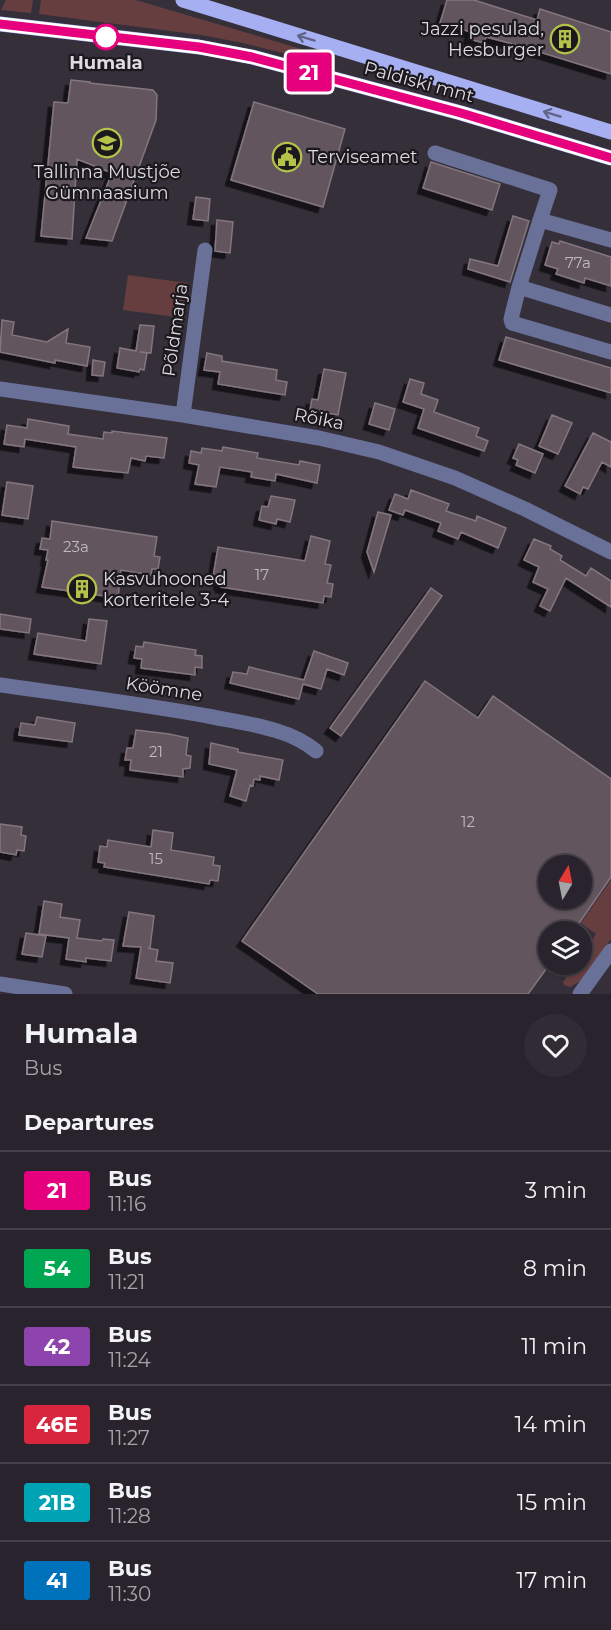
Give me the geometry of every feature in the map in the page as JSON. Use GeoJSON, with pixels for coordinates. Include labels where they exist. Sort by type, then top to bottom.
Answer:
{"type":"FeatureCollection","features":[{"type":"Feature","properties":{"kind":"main road","name":"Paldiski mnt"},"geometry":{"type":"LineString","coordinates":[[183,0],[611,132]]}},
{"type":"Feature","properties":{"kind":"main road","name":"Paldiski mnt"},"geometry":{"type":"LineString","coordinates":[[0,24],[199,47],[252,57],[461,113],[611,158]]}},
{"type":"Feature","properties":{"kind":"street"},"geometry":{"type":"LineString","coordinates":[[435,153],[550,190],[519,287],[512,322],[611,352]]}},
{"type":"Feature","properties":{"kind":"street"},"geometry":{"type":"LineString","coordinates":[[540,220],[611,240]]}},
{"type":"Feature","properties":{"kind":"street","name":"Põldmarja"},"geometry":{"type":"LineString","coordinates":[[183,415],[205,250]]}},
{"type":"Feature","properties":{"kind":"street"},"geometry":{"type":"LineString","coordinates":[[519,287],[611,315]]}},
{"type":"Feature","properties":{"kind":"street","name":"Rõika"},"geometry":{"type":"LineString","coordinates":[[0,389],[183,415],[319,438],[379,452],[455,478],[525,509],[611,552]]}},
{"type":"Feature","properties":{"kind":"street","name":"Köömne"},"geometry":{"type":"LineString","coordinates":[[0,685],[163,708],[245,724],[291,735],[316,751]]}},
{"type":"Feature","properties":{"kind":"street"},"geometry":{"type":"LineString","coordinates":[[580,994],[611,951]]}},
{"type":"Feature","properties":{"kind":"street"},"geometry":{"type":"LineString","coordinates":[[0,984],[65,994]]}},
{"type":"Feature","properties":{"kind":"shaded area"},"geometry":{"type":"Polygon","coordinates":[[[6,0],[33,0],[31,13],[1,10],[6,0]]]}},
{"type":"Feature","properties":{"kind":"shaded area"},"geometry":{"type":"Polygon","coordinates":[[[41,0],[136,0],[332,58],[330,65],[201,35],[39,14],[41,0]]]}},
{"type":"Feature","properties":{"kind":"shaded area"},"geometry":{"type":"Polygon","coordinates":[[[128,275],[188,283],[183,318],[123,310],[128,275]]]}},
{"type":"Feature","properties":{"kind":"shaded area"},"geometry":{"type":"Polygon","coordinates":[[[611,880],[611,939],[592,966],[592,940],[596,934],[592,931],[592,921],[582,921],[611,880]]]}},
{"type":"Feature","properties":{"kind":"shaded area"},"geometry":{"type":"Polygon","coordinates":[[[568,975],[585,975],[581,981],[570,987],[564,985],[563,982],[568,975]]]}},
{"type":"Feature","properties":{"kind":"building"},"geometry":{"type":"Polygon","coordinates":[[[447,0],[474,0],[537,20],[540,9],[611,32],[611,74],[486,37],[484,43],[469,39],[471,32],[440,23],[447,0]]]}},
{"type":"Feature","properties":{"kind":"building"},"geometry":{"type":"Polygon","coordinates":[[[71,80],[153,90],[157,95],[156,120],[112,241],[86,238],[112,173],[77,159],[72,239],[41,236],[54,102],[68,103],[71,80]]]}},
{"type":"Feature","properties":{"kind":"building"},"geometry":{"type":"Polygon","coordinates":[[[254,102],[345,129],[323,207],[231,180],[254,102]]]}},
{"type":"Feature","properties":{"kind":"building"},"geometry":{"type":"Polygon","coordinates":[[[431,162],[500,184],[492,210],[423,188],[431,162]]]}},
{"type":"Feature","properties":{"kind":"building"},"geometry":{"type":"Polygon","coordinates":[[[196,197],[210,199],[208,221],[193,219],[196,197]]]}},
{"type":"Feature","properties":{"kind":"building"},"geometry":{"type":"Polygon","coordinates":[[[513,216],[529,221],[510,282],[468,269],[470,259],[498,266],[513,216]]]}},
{"type":"Feature","properties":{"kind":"building"},"geometry":{"type":"Polygon","coordinates":[[[217,220],[233,222],[230,253],[215,251],[217,220]]]}},
{"type":"Feature","properties":{"kind":"building"},"geometry":{"type":"Polygon","coordinates":[[[560,241],[611,257],[611,286],[585,278],[584,283],[556,274],[558,269],[545,265],[552,242],[559,244],[560,241]]]}},
{"type":"Feature","properties":{"kind":"building"},"geometry":{"type":"Polygon","coordinates":[[[2,320],[14,322],[12,335],[47,342],[68,329],[66,343],[90,347],[87,366],[55,360],[55,363],[0,352],[2,320]]]}},
{"type":"Feature","properties":{"kind":"building"},"geometry":{"type":"Polygon","coordinates":[[[140,325],[154,326],[151,353],[140,352],[147,353],[144,370],[140,369],[139,372],[117,368],[120,348],[136,351],[140,325]]]}},
{"type":"Feature","properties":{"kind":"building"},"geometry":{"type":"Polygon","coordinates":[[[506,337],[611,368],[611,393],[499,360],[506,337]]]}},
{"type":"Feature","properties":{"kind":"building"},"geometry":{"type":"Polygon","coordinates":[[[207,353],[222,356],[222,361],[277,370],[276,380],[287,382],[285,395],[218,384],[220,372],[204,370],[207,353]]]}},
{"type":"Feature","properties":{"kind":"building"},"geometry":{"type":"Polygon","coordinates":[[[93,360],[105,362],[103,376],[92,375],[93,360]]]}},
{"type":"Feature","properties":{"kind":"building"},"geometry":{"type":"Polygon","coordinates":[[[324,369],[346,373],[338,415],[310,410],[312,399],[318,400],[324,369]]]}},
{"type":"Feature","properties":{"kind":"building"},"geometry":{"type":"Polygon","coordinates":[[[410,379],[424,383],[421,394],[438,400],[434,412],[479,428],[476,436],[488,441],[484,451],[418,428],[424,409],[403,402],[410,379]]]}},
{"type":"Feature","properties":{"kind":"building"},"geometry":{"type":"Polygon","coordinates":[[[375,403],[395,409],[389,430],[369,424],[375,403]]]}},
{"type":"Feature","properties":{"kind":"building"},"geometry":{"type":"Polygon","coordinates":[[[552,415],[572,423],[558,454],[539,446],[552,415]]]}},
{"type":"Feature","properties":{"kind":"building"},"geometry":{"type":"Polygon","coordinates":[[[28,419],[69,426],[68,434],[103,439],[104,432],[112,433],[112,431],[167,438],[164,458],[146,456],[145,461],[131,458],[128,473],[73,467],[76,447],[25,439],[24,447],[4,444],[7,425],[27,428],[28,419]]]}},
{"type":"Feature","properties":{"kind":"building"},"geometry":{"type":"Polygon","coordinates":[[[593,433],[611,442],[611,467],[602,462],[588,489],[583,487],[580,494],[565,486],[593,433]]]}},
{"type":"Feature","properties":{"kind":"building"},"geometry":{"type":"Polygon","coordinates":[[[519,444],[543,454],[535,473],[516,465],[518,460],[513,458],[519,444]]]}},
{"type":"Feature","properties":{"kind":"building"},"geometry":{"type":"Polygon","coordinates":[[[223,447],[258,453],[257,458],[299,465],[300,461],[320,465],[317,483],[276,474],[275,481],[251,477],[252,472],[220,467],[216,487],[195,484],[199,465],[189,463],[191,451],[201,453],[202,448],[222,451],[223,447]]]}},
{"type":"Feature","properties":{"kind":"building"},"geometry":{"type":"Polygon","coordinates":[[[7,482],[33,486],[28,519],[2,515],[7,482]]]}},
{"type":"Feature","properties":{"kind":"building"},"geometry":{"type":"Polygon","coordinates":[[[411,490],[449,504],[446,511],[476,521],[477,516],[506,528],[498,548],[461,532],[458,539],[438,531],[441,523],[405,510],[403,515],[389,510],[395,494],[408,499],[411,490]]]}},
{"type":"Feature","properties":{"kind":"building"},"geometry":{"type":"Polygon","coordinates":[[[271,496],[295,500],[290,522],[277,519],[276,524],[259,520],[262,506],[268,507],[271,496]]]}},
{"type":"Feature","properties":{"kind":"building"},"geometry":{"type":"Polygon","coordinates":[[[378,512],[391,515],[374,572],[367,552],[378,512]]]}},
{"type":"Feature","properties":{"kind":"building"},"geometry":{"type":"Polygon","coordinates":[[[52,521],[157,537],[154,556],[160,557],[158,569],[152,569],[151,575],[121,570],[118,598],[42,587],[48,550],[40,549],[42,538],[50,539],[52,521]]]}},
{"type":"Feature","properties":{"kind":"building"},"geometry":{"type":"Polygon","coordinates":[[[311,536],[330,541],[325,564],[331,565],[327,583],[333,584],[331,597],[324,596],[323,603],[221,587],[220,578],[213,577],[218,547],[305,561],[311,536]]]}},
{"type":"Feature","properties":{"kind":"building"},"geometry":{"type":"Polygon","coordinates":[[[534,539],[551,546],[550,549],[562,556],[560,560],[586,576],[591,568],[611,581],[611,607],[566,578],[550,611],[540,606],[548,589],[533,582],[539,567],[524,560],[534,539]]]}},
{"type":"Feature","properties":{"kind":"building"},"geometry":{"type":"Polygon","coordinates":[[[431,588],[442,596],[341,736],[330,728],[431,588]]]}},
{"type":"Feature","properties":{"kind":"building"},"geometry":{"type":"Polygon","coordinates":[[[0,614],[31,619],[29,633],[0,629],[0,614]]]}},
{"type":"Feature","properties":{"kind":"building"},"geometry":{"type":"Polygon","coordinates":[[[89,619],[107,621],[101,664],[34,654],[38,633],[86,641],[89,619]]]}},
{"type":"Feature","properties":{"kind":"building"},"geometry":{"type":"Polygon","coordinates":[[[144,642],[196,650],[195,655],[202,656],[202,668],[195,667],[195,675],[141,668],[142,659],[134,658],[136,646],[143,647],[144,642]]]}},
{"type":"Feature","properties":{"kind":"building"},"geometry":{"type":"Polygon","coordinates":[[[314,651],[348,663],[344,675],[327,669],[321,689],[303,684],[299,699],[230,683],[233,672],[247,674],[249,667],[304,680],[314,651]]]}},
{"type":"Feature","properties":{"kind":"building"},"geometry":{"type":"Polygon","coordinates":[[[425,681],[478,718],[493,696],[611,779],[611,877],[592,904],[592,855],[538,855],[538,909],[589,909],[581,921],[538,921],[538,975],[542,975],[528,994],[318,994],[242,941],[425,681]]]}},
{"type":"Feature","properties":{"kind":"building"},"geometry":{"type":"Polygon","coordinates":[[[37,717],[75,723],[72,742],[19,735],[21,723],[35,725],[37,717]]]}},
{"type":"Feature","properties":{"kind":"building"},"geometry":{"type":"Polygon","coordinates":[[[136,730],[188,738],[186,755],[191,756],[190,768],[183,769],[183,777],[130,770],[131,760],[125,760],[127,748],[133,748],[136,730]]]}},
{"type":"Feature","properties":{"kind":"building"},"geometry":{"type":"Polygon","coordinates":[[[211,743],[238,749],[238,752],[283,760],[279,780],[260,776],[260,780],[254,779],[246,801],[230,796],[237,770],[209,764],[211,743]]]}},
{"type":"Feature","properties":{"kind":"building"},"geometry":{"type":"Polygon","coordinates":[[[0,824],[22,827],[21,835],[26,836],[24,851],[17,850],[16,855],[0,852],[0,824]]]}},
{"type":"Feature","properties":{"kind":"building"},"geometry":{"type":"Polygon","coordinates":[[[153,830],[173,833],[171,850],[214,857],[213,865],[220,866],[218,881],[210,880],[209,884],[104,867],[105,863],[98,862],[100,846],[107,847],[108,840],[151,847],[153,830]]]}},
{"type":"Feature","properties":{"kind":"building"},"geometry":{"type":"Polygon","coordinates":[[[44,901],[62,904],[60,917],[80,920],[77,938],[114,940],[111,961],[86,958],[86,962],[66,959],[69,938],[39,934],[44,901]]]}},
{"type":"Feature","properties":{"kind":"building"},"geometry":{"type":"Polygon","coordinates":[[[129,912],[154,916],[150,948],[148,948],[158,950],[156,961],[173,963],[170,983],[136,978],[141,947],[123,946],[129,912]]]}},
{"type":"Feature","properties":{"kind":"building"},"geometry":{"type":"Polygon","coordinates":[[[26,933],[46,936],[42,957],[22,954],[26,933]]]}},
{"type":"Feature","properties":{"kind":"bus line","name":"21"},"geometry":{"type":"LineString","coordinates":[[0,24],[199,47],[252,57],[461,113],[611,158]]}},
{"type":"Feature","properties":{"kind":"place","name":"Humala"},"geometry":{"type":"Point","coordinates":[106,37]}},
{"type":"Feature","properties":{"kind":"place","name":"Jazzi pesulad, Hesburger"},"geometry":{"type":"Point","coordinates":[565,39]}},
{"type":"Feature","properties":{"kind":"place","name":"Tallinna Mustjõe Gümnaasium"},"geometry":{"type":"Point","coordinates":[107,143]}},
{"type":"Feature","properties":{"kind":"place","name":"Terviseamet"},"geometry":{"type":"Point","coordinates":[287,157]}},
{"type":"Feature","properties":{"kind":"place","name":"Kasvuhooned korteritele 3-4"},"geometry":{"type":"Point","coordinates":[82,589]}}]}
